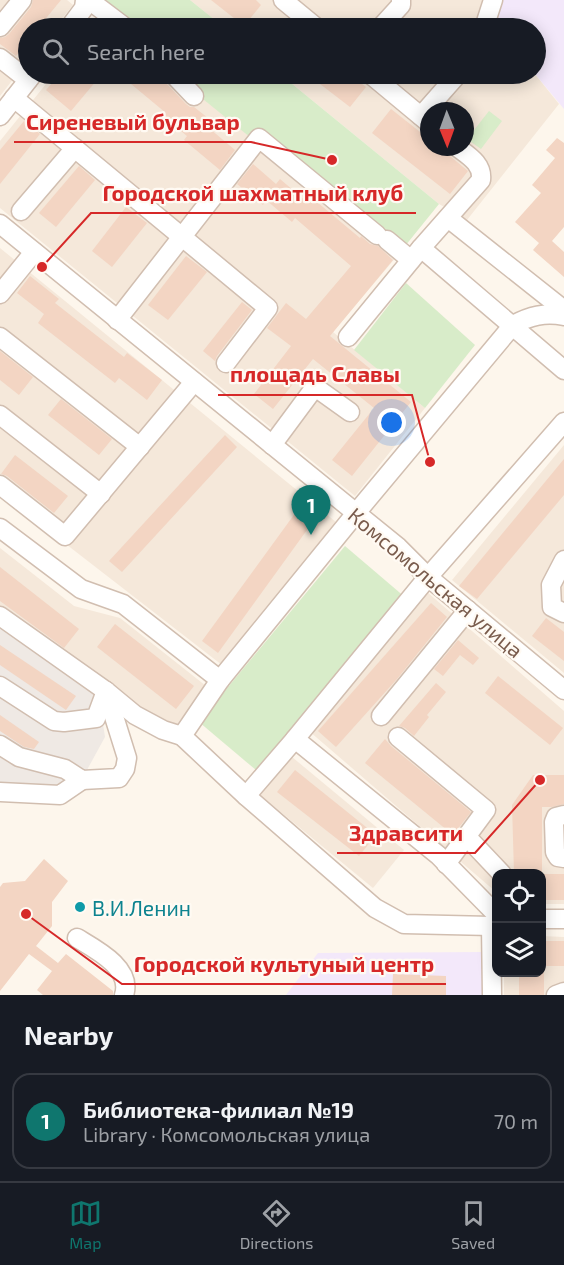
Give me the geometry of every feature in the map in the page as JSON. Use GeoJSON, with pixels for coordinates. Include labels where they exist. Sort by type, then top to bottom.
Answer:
{"type":"FeatureCollection","features":[{"type":"Feature","properties":{"kind":"street"},"geometry":{"type":"LineString","coordinates":[[0,27],[22,0]]}},
{"type":"Feature","properties":{"kind":"street"},"geometry":{"type":"LineString","coordinates":[[76,18],[87,0],[112,18]]}},
{"type":"Feature","properties":{"kind":"street"},"geometry":{"type":"LineString","coordinates":[[283,0],[305,18]]}},
{"type":"Feature","properties":{"kind":"street"},"geometry":{"type":"LineString","coordinates":[[389,18],[401,5],[401,0]]}},
{"type":"Feature","properties":{"kind":"street"},"geometry":{"type":"LineString","coordinates":[[487,18],[493,0]]}},
{"type":"Feature","properties":{"kind":"street"},"geometry":{"type":"LineString","coordinates":[[0,58],[18,69]]}},
{"type":"Feature","properties":{"kind":"street"},"geometry":{"type":"LineString","coordinates":[[0,116],[25,84]]}},
{"type":"Feature","properties":{"kind":"street"},"geometry":{"type":"LineString","coordinates":[[183,84],[194,96]]}},
{"type":"Feature","properties":{"kind":"street"},"geometry":{"type":"LineString","coordinates":[[382,84],[420,116]]}},
{"type":"Feature","properties":{"kind":"street"},"geometry":{"type":"LineString","coordinates":[[438,102],[451,84]]}},
{"type":"Feature","properties":{"kind":"street"},"geometry":{"type":"LineString","coordinates":[[14,98],[268,308],[226,363]]}},
{"type":"Feature","properties":{"kind":"street"},"geometry":{"type":"LineString","coordinates":[[117,320],[259,138],[382,238],[416,254],[513,325],[564,370]]}},
{"type":"Feature","properties":{"kind":"street"},"geometry":{"type":"LineString","coordinates":[[21,211],[75,148]]}},
{"type":"Feature","properties":{"kind":"street"},"geometry":{"type":"LineString","coordinates":[[348,337],[481,180],[482,172],[478,164],[469,156]]}},
{"type":"Feature","properties":{"kind":"street"},"geometry":{"type":"LineString","coordinates":[[448,218],[564,310]]}},
{"type":"Feature","properties":{"kind":"street","name":"Комсомольская улица"},"geometry":{"type":"LineString","coordinates":[[0,224],[356,513],[428,577],[564,690]]}},
{"type":"Feature","properties":{"kind":"street"},"geometry":{"type":"LineString","coordinates":[[0,294],[34,252]]}},
{"type":"Feature","properties":{"kind":"street"},"geometry":{"type":"LineString","coordinates":[[182,736],[220,680],[513,325],[525,318],[537,315],[564,316]]}},
{"type":"Feature","properties":{"kind":"street"},"geometry":{"type":"LineString","coordinates":[[0,337],[140,447]]}},
{"type":"Feature","properties":{"kind":"street"},"geometry":{"type":"LineString","coordinates":[[0,485],[65,536],[194,382]]}},
{"type":"Feature","properties":{"kind":"street"},"geometry":{"type":"LineString","coordinates":[[272,445],[315,387],[350,412]]}},
{"type":"Feature","properties":{"kind":"street"},"geometry":{"type":"LineString","coordinates":[[0,415],[101,494]]}},
{"type":"Feature","properties":{"kind":"street"},"geometry":{"type":"LineString","coordinates":[[246,796],[428,577],[564,422]]}},
{"type":"Feature","properties":{"kind":"street"},"geometry":{"type":"LineString","coordinates":[[0,528],[81,589],[123,604],[220,680]]}},
{"type":"Feature","properties":{"kind":"street"},"geometry":{"type":"LineString","coordinates":[[564,560],[550,585],[552,607],[564,613]]}},
{"type":"Feature","properties":{"kind":"street"},"geometry":{"type":"LineString","coordinates":[[381,717],[468,610]]}},
{"type":"Feature","properties":{"kind":"street"},"geometry":{"type":"LineString","coordinates":[[0,616],[106,691],[135,715],[163,730],[182,736],[246,796],[375,908],[404,924],[492,920]]}},
{"type":"Feature","properties":{"kind":"street"},"geometry":{"type":"LineString","coordinates":[[0,686],[54,721],[64,722],[96,718],[106,691]]}},
{"type":"Feature","properties":{"kind":"street"},"geometry":{"type":"LineString","coordinates":[[0,792],[60,795],[82,780],[119,778],[125,769],[127,758],[106,691]]}},
{"type":"Feature","properties":{"kind":"street"},"geometry":{"type":"LineString","coordinates":[[398,737],[486,810],[446,864]]}},
{"type":"Feature","properties":{"kind":"street"},"geometry":{"type":"LineString","coordinates":[[295,739],[438,855],[492,917]]}},
{"type":"Feature","properties":{"kind":"street"},"geometry":{"type":"LineString","coordinates":[[0,745],[19,757],[65,769],[82,780]]}},
{"type":"Feature","properties":{"kind":"street"},"geometry":{"type":"LineString","coordinates":[[564,815],[556,817],[554,822],[555,852],[558,857],[564,858]]}},
{"type":"Feature","properties":{"kind":"street"},"geometry":{"type":"LineString","coordinates":[[467,837],[498,869]]}},
{"type":"Feature","properties":{"kind":"street"},"geometry":{"type":"LineString","coordinates":[[546,919],[564,919]]}},
{"type":"Feature","properties":{"kind":"street"},"geometry":{"type":"LineString","coordinates":[[492,995],[495,923]]}},
{"type":"Feature","properties":{"kind":"street"},"geometry":{"type":"LineString","coordinates":[[77,938],[113,961],[122,975],[126,989],[124,995]]}},
{"type":"Feature","properties":{"kind":"street"},"geometry":{"type":"LineString","coordinates":[[556,995],[564,992]]}},
{"type":"Feature","properties":{"kind":"shaded area"},"geometry":{"type":"Polygon","coordinates":[[[0,0],[67,0],[73,5],[62,18],[18,18],[18,73],[0,96],[0,0]]]}},
{"type":"Feature","properties":{"kind":"shaded area"},"geometry":{"type":"Polygon","coordinates":[[[190,0],[503,0],[496,18],[212,18],[190,0]]]}},
{"type":"Feature","properties":{"kind":"shaded area"},"geometry":{"type":"Polygon","coordinates":[[[503,0],[564,0],[564,109],[543,84],[546,84],[546,18],[497,18],[503,0]]]}},
{"type":"Feature","properties":{"kind":"shaded area"},"geometry":{"type":"Polygon","coordinates":[[[46,84],[185,84],[397,256],[333,332],[425,408],[355,496],[0,208],[0,141],[46,84]]]}},
{"type":"Feature","properties":{"kind":"shaded area"},"geometry":{"type":"Polygon","coordinates":[[[292,84],[543,84],[559,104],[467,220],[439,204],[292,84]]]}},
{"type":"Feature","properties":{"kind":"shaded area"},"geometry":{"type":"Polygon","coordinates":[[[0,248],[336,522],[222,665],[0,493],[0,248]]]}},
{"type":"Feature","properties":{"kind":"shaded area"},"geometry":{"type":"Polygon","coordinates":[[[564,445],[564,673],[452,580],[564,445]]]}},
{"type":"Feature","properties":{"kind":"shaded area"},"geometry":{"type":"Polygon","coordinates":[[[0,548],[74,606],[120,618],[206,686],[177,724],[99,698],[0,625],[0,548]]]}},
{"type":"Feature","properties":{"kind":"shaded area"},"geometry":{"type":"Polygon","coordinates":[[[427,592],[564,711],[564,904],[546,904],[546,869],[492,869],[492,889],[309,731],[427,592]]]}},
{"type":"Feature","properties":{"kind":"shaded area"},"geometry":{"type":"Polygon","coordinates":[[[0,625],[99,698],[105,737],[76,790],[0,793],[0,625]]]}},
{"type":"Feature","properties":{"kind":"shaded area"},"geometry":{"type":"Polygon","coordinates":[[[292,757],[404,850],[373,888],[260,795],[292,757]]]}},
{"type":"Feature","properties":{"kind":"shaded area"},"geometry":{"type":"Polygon","coordinates":[[[546,936],[564,937],[564,995],[504,995],[504,977],[546,977],[546,936]]]}},
{"type":"Feature","properties":{"kind":"shaded area"},"geometry":{"type":"Polygon","coordinates":[[[484,952],[484,995],[286,995],[318,953],[484,952]]]}},
{"type":"Feature","properties":{"kind":"green space"},"geometry":{"type":"Polygon","coordinates":[[[96,0],[190,0],[212,18],[110,18],[96,0]]]}},
{"type":"Feature","properties":{"kind":"green space"},"geometry":{"type":"Polygon","coordinates":[[[184,84],[292,84],[439,204],[397,256],[184,84]]]}},
{"type":"Feature","properties":{"kind":"green space"},"geometry":{"type":"Polygon","coordinates":[[[489,111],[502,121],[481,149],[474,144],[474,130],[489,111]]]}},
{"type":"Feature","properties":{"kind":"green space"},"geometry":{"type":"Polygon","coordinates":[[[406,283],[475,345],[425,408],[354,350],[406,283]]]}},
{"type":"Feature","properties":{"kind":"green space"},"geometry":{"type":"Polygon","coordinates":[[[345,546],[406,598],[263,776],[199,722],[345,546]]]}},
{"type":"Feature","properties":{"kind":"building"},"geometry":{"type":"Polygon","coordinates":[[[33,0],[61,0],[46,18],[22,18],[31,7],[33,0]]]}},
{"type":"Feature","properties":{"kind":"building"},"geometry":{"type":"Polygon","coordinates":[[[211,0],[256,0],[261,5],[250,18],[234,18],[211,0]]]}},
{"type":"Feature","properties":{"kind":"building"},"geometry":{"type":"Polygon","coordinates":[[[18,23],[18,54],[16,56],[0,44],[0,38],[9,34],[18,23]]]}},
{"type":"Feature","properties":{"kind":"building"},"geometry":{"type":"Polygon","coordinates":[[[51,84],[94,84],[71,111],[46,90],[51,84]]]}},
{"type":"Feature","properties":{"kind":"building"},"geometry":{"type":"Polygon","coordinates":[[[131,84],[167,84],[186,104],[208,118],[203,123],[235,150],[220,170],[184,140],[187,136],[163,116],[166,113],[131,84]]]}},
{"type":"Feature","properties":{"kind":"building"},"geometry":{"type":"Polygon","coordinates":[[[320,84],[362,84],[366,87],[350,107],[320,84]]]}},
{"type":"Feature","properties":{"kind":"building"},"geometry":{"type":"Polygon","coordinates":[[[391,109],[420,132],[420,156],[450,156],[468,171],[450,194],[372,133],[391,109]]]}},
{"type":"Feature","properties":{"kind":"building"},"geometry":{"type":"Polygon","coordinates":[[[24,121],[40,134],[0,184],[0,150],[24,121]]]}},
{"type":"Feature","properties":{"kind":"building"},"geometry":{"type":"Polygon","coordinates":[[[557,138],[564,143],[564,227],[552,241],[564,252],[564,277],[533,250],[539,243],[515,222],[541,193],[532,185],[555,158],[546,150],[557,138]]]}},
{"type":"Feature","properties":{"kind":"building"},"geometry":{"type":"Polygon","coordinates":[[[253,164],[276,184],[280,179],[307,202],[311,197],[360,238],[361,236],[370,244],[378,246],[393,260],[330,336],[411,402],[352,476],[332,460],[374,408],[313,359],[273,409],[254,394],[291,346],[267,328],[286,303],[306,319],[351,266],[295,218],[292,222],[266,200],[263,205],[237,184],[253,164]]]}},
{"type":"Feature","properties":{"kind":"building"},"geometry":{"type":"Polygon","coordinates":[[[79,166],[95,180],[56,227],[39,213],[79,166]]]}},
{"type":"Feature","properties":{"kind":"building"},"geometry":{"type":"Polygon","coordinates":[[[126,207],[147,223],[112,267],[92,251],[126,207]]]}},
{"type":"Feature","properties":{"kind":"building"},"geometry":{"type":"Polygon","coordinates":[[[186,256],[207,272],[168,320],[148,305],[186,256]]]}},
{"type":"Feature","properties":{"kind":"building"},"geometry":{"type":"Polygon","coordinates":[[[30,276],[59,299],[55,303],[124,357],[127,353],[162,380],[147,400],[119,378],[115,383],[38,323],[44,314],[17,293],[30,276]]]}},
{"type":"Feature","properties":{"kind":"building"},"geometry":{"type":"Polygon","coordinates":[[[242,302],[252,310],[215,361],[203,351],[242,302]]]}},
{"type":"Feature","properties":{"kind":"building"},"geometry":{"type":"Polygon","coordinates":[[[0,351],[33,377],[19,395],[0,380],[0,351]]]}},
{"type":"Feature","properties":{"kind":"building"},"geometry":{"type":"Polygon","coordinates":[[[61,399],[112,439],[99,455],[48,415],[61,399]]]}},
{"type":"Feature","properties":{"kind":"building"},"geometry":{"type":"Polygon","coordinates":[[[225,435],[237,447],[122,572],[109,561],[225,435]]]}},
{"type":"Feature","properties":{"kind":"building"},"geometry":{"type":"Polygon","coordinates":[[[15,455],[68,496],[54,513],[7,476],[1,474],[15,455]]]}},
{"type":"Feature","properties":{"kind":"building"},"geometry":{"type":"Polygon","coordinates":[[[564,459],[564,495],[477,599],[459,586],[564,459]]]}},
{"type":"Feature","properties":{"kind":"building"},"geometry":{"type":"Polygon","coordinates":[[[304,501],[320,512],[218,653],[202,641],[304,501]]]}},
{"type":"Feature","properties":{"kind":"building"},"geometry":{"type":"Polygon","coordinates":[[[0,567],[79,629],[64,648],[0,601],[0,567]]]}},
{"type":"Feature","properties":{"kind":"building"},"geometry":{"type":"Polygon","coordinates":[[[431,603],[447,617],[397,679],[336,747],[318,731],[431,603]]]}},
{"type":"Feature","properties":{"kind":"building"},"geometry":{"type":"Polygon","coordinates":[[[546,618],[564,632],[564,661],[532,636],[546,618]]]}},
{"type":"Feature","properties":{"kind":"building"},"geometry":{"type":"Polygon","coordinates":[[[115,624],[194,686],[176,709],[97,647],[115,624]]]}},
{"type":"Feature","properties":{"kind":"building"},"geometry":{"type":"Polygon","coordinates":[[[458,640],[479,658],[473,665],[460,655],[443,676],[434,669],[458,640]]]}},
{"type":"Feature","properties":{"kind":"building"},"geometry":{"type":"Polygon","coordinates":[[[0,645],[76,696],[66,710],[0,665],[0,645]]]}},
{"type":"Feature","properties":{"kind":"building"},"geometry":{"type":"Polygon","coordinates":[[[498,676],[563,728],[550,745],[485,693],[498,676]]]}},
{"type":"Feature","properties":{"kind":"building"},"geometry":{"type":"Polygon","coordinates":[[[436,683],[446,692],[427,715],[429,717],[414,736],[399,726],[436,683]]]}},
{"type":"Feature","properties":{"kind":"building"},"geometry":{"type":"Polygon","coordinates":[[[0,715],[39,742],[34,749],[24,747],[0,731],[0,715]]]}},
{"type":"Feature","properties":{"kind":"building"},"geometry":{"type":"Polygon","coordinates":[[[385,739],[471,812],[453,835],[365,763],[385,739]]]}},
{"type":"Feature","properties":{"kind":"building"},"geometry":{"type":"Polygon","coordinates":[[[295,770],[376,835],[359,856],[277,792],[295,770]]]}},
{"type":"Feature","properties":{"kind":"building"},"geometry":{"type":"Polygon","coordinates":[[[533,775],[564,775],[564,804],[542,807],[542,869],[514,869],[512,805],[533,775]]]}},
{"type":"Feature","properties":{"kind":"building"},"geometry":{"type":"Polygon","coordinates":[[[44,859],[68,881],[52,902],[52,926],[36,946],[58,963],[66,954],[113,991],[113,995],[43,995],[37,990],[52,971],[29,954],[0,991],[0,887],[3,883],[25,881],[44,859]]]}},
{"type":"Feature","properties":{"kind":"building"},"geometry":{"type":"Polygon","coordinates":[[[546,874],[564,874],[564,900],[546,900],[546,874]]]}},
{"type":"Feature","properties":{"kind":"building"},"geometry":{"type":"Polygon","coordinates":[[[546,941],[564,941],[564,966],[546,966],[546,941]]]}},
{"type":"Feature","properties":{"kind":"building"},"geometry":{"type":"Polygon","coordinates":[[[393,974],[446,976],[446,995],[392,995],[393,974]]]}},
{"type":"Feature","properties":{"kind":"building"},"geometry":{"type":"Polygon","coordinates":[[[519,977],[544,977],[544,995],[519,995],[519,977]]]}},
{"type":"Feature","properties":{"kind":"place","name":"Сиреневый бульвар"},"geometry":{"type":"Point","coordinates":[332,160]}},
{"type":"Feature","properties":{"kind":"place","name":"Городской шахматный клуб"},"geometry":{"type":"Point","coordinates":[42,267]}},
{"type":"Feature","properties":{"kind":"place","name":"площадь Славы"},"geometry":{"type":"Point","coordinates":[430,462]}},
{"type":"Feature","properties":{"kind":"place","name":"Библиотека-филиал №19"},"geometry":{"type":"Point","coordinates":[311,535]}},
{"type":"Feature","properties":{"kind":"place","name":"Здравсити"},"geometry":{"type":"Point","coordinates":[540,780]}},
{"type":"Feature","properties":{"kind":"place","name":"В.И.Ленин"},"geometry":{"type":"Point","coordinates":[80,907]}},
{"type":"Feature","properties":{"kind":"place","name":"Городской культуный центр"},"geometry":{"type":"Point","coordinates":[26,914]}}]}
